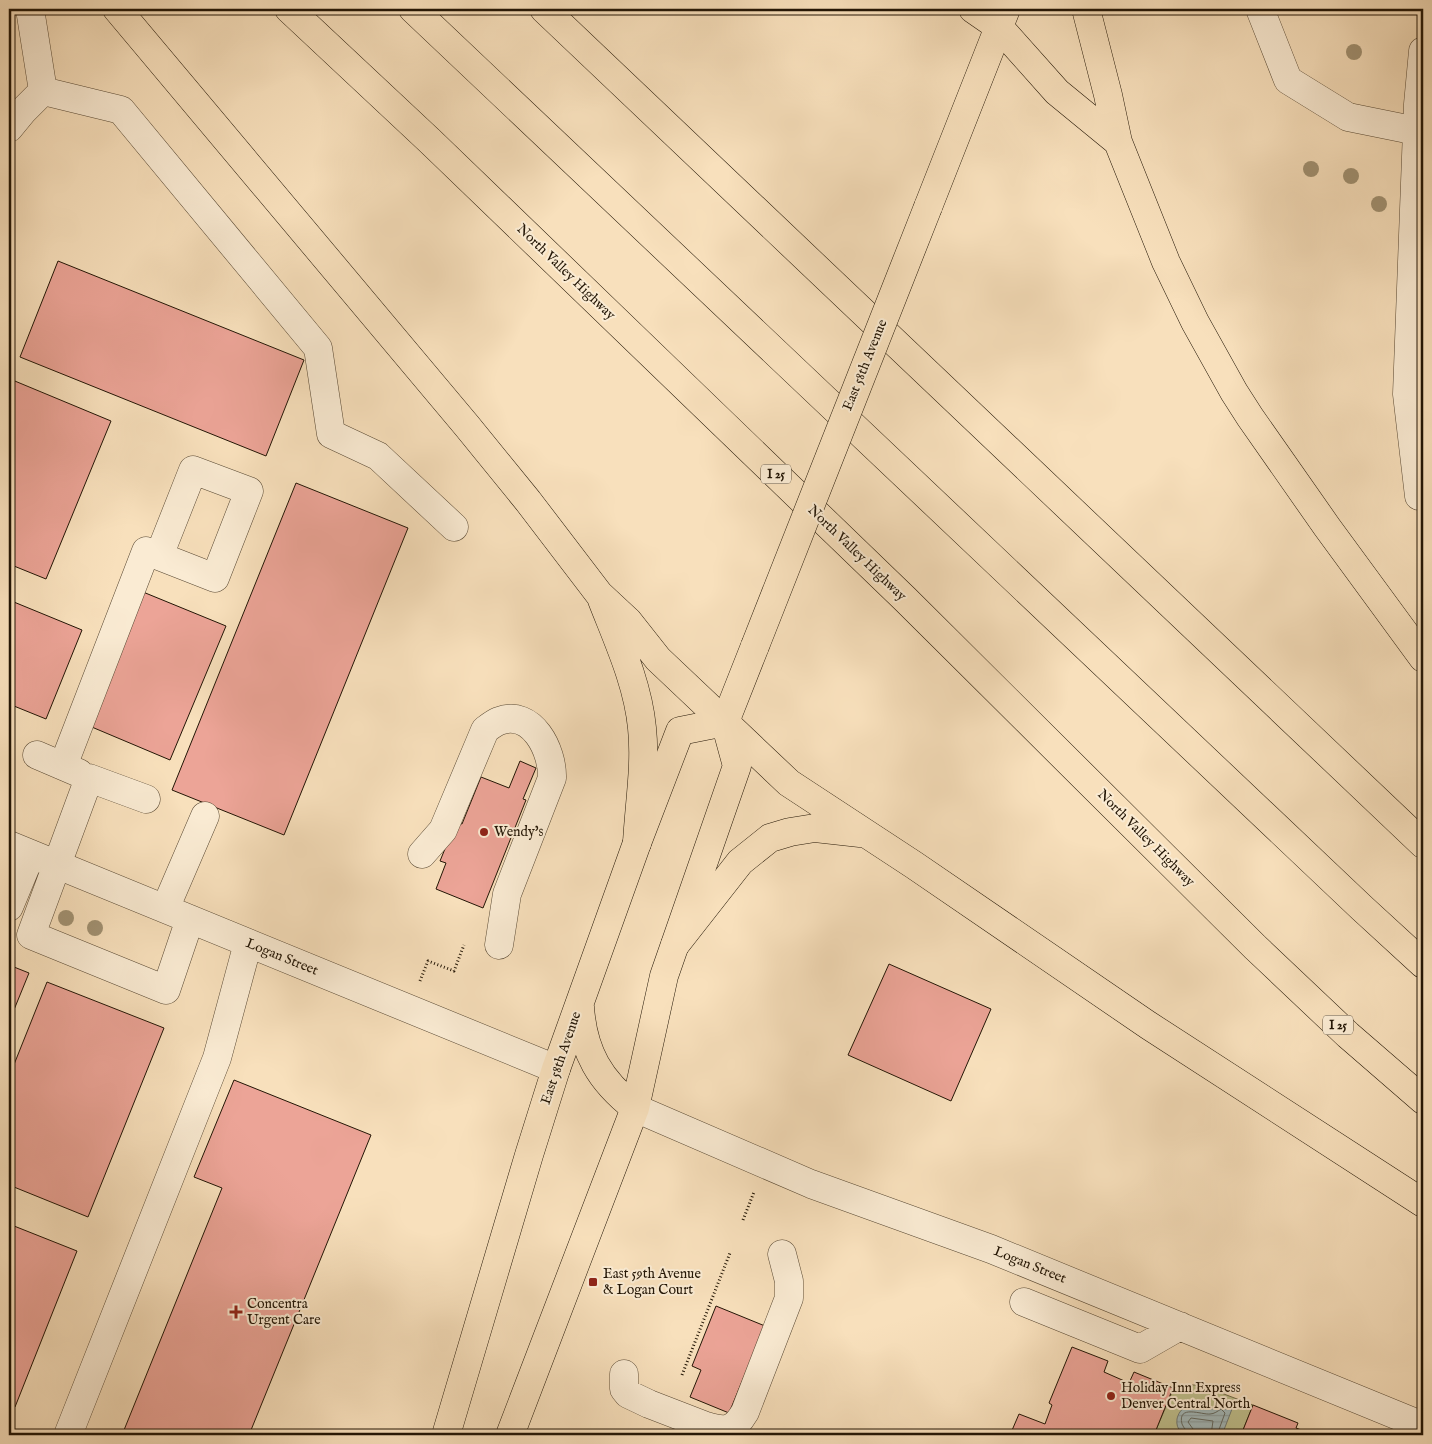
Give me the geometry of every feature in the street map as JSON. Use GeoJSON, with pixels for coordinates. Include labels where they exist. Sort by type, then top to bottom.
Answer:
{"type":"FeatureCollection","features":[{"type":"Feature","properties":{"kind":"main road"},"geometry":{"type":"LineString","coordinates":[[117,9],[467,426],[600,594],[628,621],[658,659],[789,783],[1148,1025],[1423,1203]]}},
{"type":"Feature","properties":{"kind":"main road","name":"North Valley Highway"},"geometry":{"type":"LineString","coordinates":[[289,9],[430,140],[905,599],[1262,953],[1348,1035],[1423,1100]]}},
{"type":"Feature","properties":{"kind":"main road"},"geometry":{"type":"LineString","coordinates":[[413,9],[1319,868],[1423,964]]}},
{"type":"Feature","properties":{"kind":"main road"},"geometry":{"type":"LineString","coordinates":[[544,9],[1423,844]]}},
{"type":"Feature","properties":{"kind":"main road"},"geometry":{"type":"LineString","coordinates":[[973,9],[1003,18],[1057,92],[1118,142]]}},
{"type":"Feature","properties":{"kind":"main road"},"geometry":{"type":"LineString","coordinates":[[1086,9],[1118,142],[1166,262],[1195,322],[1234,392],[1316,512],[1423,658]]}},
{"type":"Feature","properties":{"kind":"main road","name":"East 58th Avenue"},"geometry":{"type":"LineString","coordinates":[[446,1435],[556,1069],[637,843],[680,731],[725,722],[1003,18]]}},
{"type":"Feature","properties":{"kind":"main road"},"geometry":{"type":"LineString","coordinates":[[600,594],[629,673],[642,725],[644,747],[637,843]]}},
{"type":"Feature","properties":{"kind":"main road"},"geometry":{"type":"LineString","coordinates":[[510,1435],[635,1108],[664,976],[737,766],[725,722]]}},
{"type":"Feature","properties":{"kind":"main road"},"geometry":{"type":"LineString","coordinates":[[674,945],[740,862],[770,838],[790,832],[815,828],[866,834]]}},
{"type":"Feature","properties":{"kind":"main road"},"geometry":{"type":"LineString","coordinates":[[580,1006],[585,1040],[602,1077],[623,1099],[635,1108]]}},
{"type":"Feature","properties":{"kind":"street"},"geometry":{"type":"LineString","coordinates":[[30,9],[43,90]]}},
{"type":"Feature","properties":{"kind":"street"},"geometry":{"type":"LineString","coordinates":[[1260,9],[1288,80],[1348,117],[1417,131]]}},
{"type":"Feature","properties":{"kind":"street"},"geometry":{"type":"LineString","coordinates":[[1419,496],[1407,394],[1418,241],[1417,131],[1423,50]]}},
{"type":"Feature","properties":{"kind":"street"},"geometry":{"type":"LineString","coordinates":[[9,128],[43,90]]}},
{"type":"Feature","properties":{"kind":"street"},"geometry":{"type":"LineString","coordinates":[[43,90],[121,110],[318,348],[331,434],[378,456],[454,527]]}},
{"type":"Feature","properties":{"kind":"street"},"geometry":{"type":"LineString","coordinates":[[63,766],[146,551],[159,556]]}},
{"type":"Feature","properties":{"kind":"street"},"geometry":{"type":"LineString","coordinates":[[422,854],[443,830],[485,730],[499,721],[514,719],[528,723],[542,740],[550,756],[552,778],[507,894],[499,945]]}},
{"type":"Feature","properties":{"kind":"street"},"geometry":{"type":"LineString","coordinates":[[37,755],[146,799]]}},
{"type":"Feature","properties":{"kind":"street"},"geometry":{"type":"LineString","coordinates":[[90,778],[31,935],[166,990],[190,919]]}},
{"type":"Feature","properties":{"kind":"street"},"geometry":{"type":"LineString","coordinates":[[165,909],[205,816]]}},
{"type":"Feature","properties":{"kind":"street"},"geometry":{"type":"LineString","coordinates":[[9,907],[20,850]]}},
{"type":"Feature","properties":{"kind":"street","name":"Logan Street"},"geometry":{"type":"LineString","coordinates":[[20,850],[556,1069]]}},
{"type":"Feature","properties":{"kind":"street"},"geometry":{"type":"LineString","coordinates":[[68,1435],[216,1058],[248,944]]}},
{"type":"Feature","properties":{"kind":"street","name":"Logan Street"},"geometry":{"type":"LineString","coordinates":[[635,1108],[811,1184],[991,1249],[1180,1326],[1418,1428]]}},
{"type":"Feature","properties":{"kind":"street"},"geometry":{"type":"LineString","coordinates":[[624,1374],[624,1389],[636,1398],[706,1426],[718,1429],[732,1428],[744,1412],[789,1298],[790,1281],[782,1254]]}},
{"type":"Feature","properties":{"kind":"street"},"geometry":{"type":"LineString","coordinates":[[1024,1302],[1140,1349],[1180,1326]]}},
{"type":"Feature","properties":{"kind":"path"},"geometry":{"type":"LineString","coordinates":[[420,981],[428,961],[454,971],[464,945]]}},
{"type":"Feature","properties":{"kind":"path"},"geometry":{"type":"LineString","coordinates":[[743,1220],[754,1192]]}},
{"type":"Feature","properties":{"kind":"path"},"geometry":{"type":"LineString","coordinates":[[682,1374],[730,1253]]}},
{"type":"Feature","properties":{"kind":"green space"},"geometry":{"type":"Polygon","coordinates":[[[1200,1385],[1253,1405],[1241,1435],[1158,1435],[1156,1430],[1173,1390],[1179,1392],[1182,1387],[1200,1385]]]}},
{"type":"Feature","properties":{"kind":"water"},"geometry":{"type":"Polygon","coordinates":[[[1219,1403],[1232,1409],[1222,1435],[1193,1436],[1181,1431],[1177,1426],[1178,1415],[1184,1408],[1195,1406],[1211,1409],[1219,1403]]]}},
{"type":"Feature","properties":{"kind":"building"},"geometry":{"type":"Polygon","coordinates":[[[58,261],[304,360],[266,456],[20,357],[58,261]]]}},
{"type":"Feature","properties":{"kind":"building"},"geometry":{"type":"Polygon","coordinates":[[[10,379],[111,421],[46,579],[9,564],[10,379]]]}},
{"type":"Feature","properties":{"kind":"building"},"geometry":{"type":"Polygon","coordinates":[[[296,483],[408,528],[284,835],[172,790],[296,483]]]}},
{"type":"Feature","properties":{"kind":"building"},"geometry":{"type":"Polygon","coordinates":[[[143,592],[226,626],[170,760],[87,725],[143,592]]]}},
{"type":"Feature","properties":{"kind":"building"},"geometry":{"type":"Polygon","coordinates":[[[9,600],[82,630],[46,719],[9,704],[9,600]]]}},
{"type":"Feature","properties":{"kind":"building","name":"Wendy's"},"geometry":{"type":"Polygon","coordinates":[[[520,761],[536,768],[523,799],[526,800],[483,908],[436,889],[446,863],[440,861],[458,823],[462,824],[481,777],[509,788],[520,761]]]}},
{"type":"Feature","properties":{"kind":"building"},"geometry":{"type":"Polygon","coordinates":[[[889,964],[991,1009],[951,1101],[848,1055],[889,964]]]}},
{"type":"Feature","properties":{"kind":"building"},"geometry":{"type":"Polygon","coordinates":[[[9,965],[29,973],[9,1022],[9,965]]]}},
{"type":"Feature","properties":{"kind":"building"},"geometry":{"type":"Polygon","coordinates":[[[47,982],[164,1028],[88,1217],[9,1185],[9,1077],[47,982]]]}},
{"type":"Feature","properties":{"kind":"building","name":"Concentra Urgent Care"},"geometry":{"type":"Polygon","coordinates":[[[234,1080],[371,1135],[249,1435],[122,1435],[222,1188],[194,1177],[234,1080]]]}},
{"type":"Feature","properties":{"kind":"building"},"geometry":{"type":"Polygon","coordinates":[[[9,1224],[77,1251],[15,1407],[9,1405],[9,1224]]]}},
{"type":"Feature","properties":{"kind":"building"},"geometry":{"type":"Polygon","coordinates":[[[716,1306],[765,1326],[729,1413],[690,1397],[701,1370],[692,1366],[716,1306]]]}},
{"type":"Feature","properties":{"kind":"building","name":"Holiday Inn Express Denver Central North"},"geometry":{"type":"Polygon","coordinates":[[[1072,1347],[1108,1361],[1104,1372],[1129,1383],[1134,1372],[1173,1388],[1156,1430],[1158,1435],[1010,1435],[1019,1414],[1045,1424],[1052,1405],[1049,1403],[1072,1347]]]}},
{"type":"Feature","properties":{"kind":"building","name":"Holiday Inn Express Denver Central North"},"geometry":{"type":"Polygon","coordinates":[[[1253,1405],[1298,1423],[1296,1428],[1314,1435],[1241,1435],[1253,1405]]]}},
{"type":"Feature","properties":{"kind":"place","name":"Wendy's"},"geometry":{"type":"Point","coordinates":[484,832]}},
{"type":"Feature","properties":{"kind":"place","name":"East 59th Avenue & Logan Court"},"geometry":{"type":"Point","coordinates":[593,1282]}},
{"type":"Feature","properties":{"kind":"place","name":"Concentra Urgent Care"},"geometry":{"type":"Point","coordinates":[236,1312]}},
{"type":"Feature","properties":{"kind":"place","name":"Holiday Inn Express Denver Central North"},"geometry":{"type":"Point","coordinates":[1111,1396]}}]}
